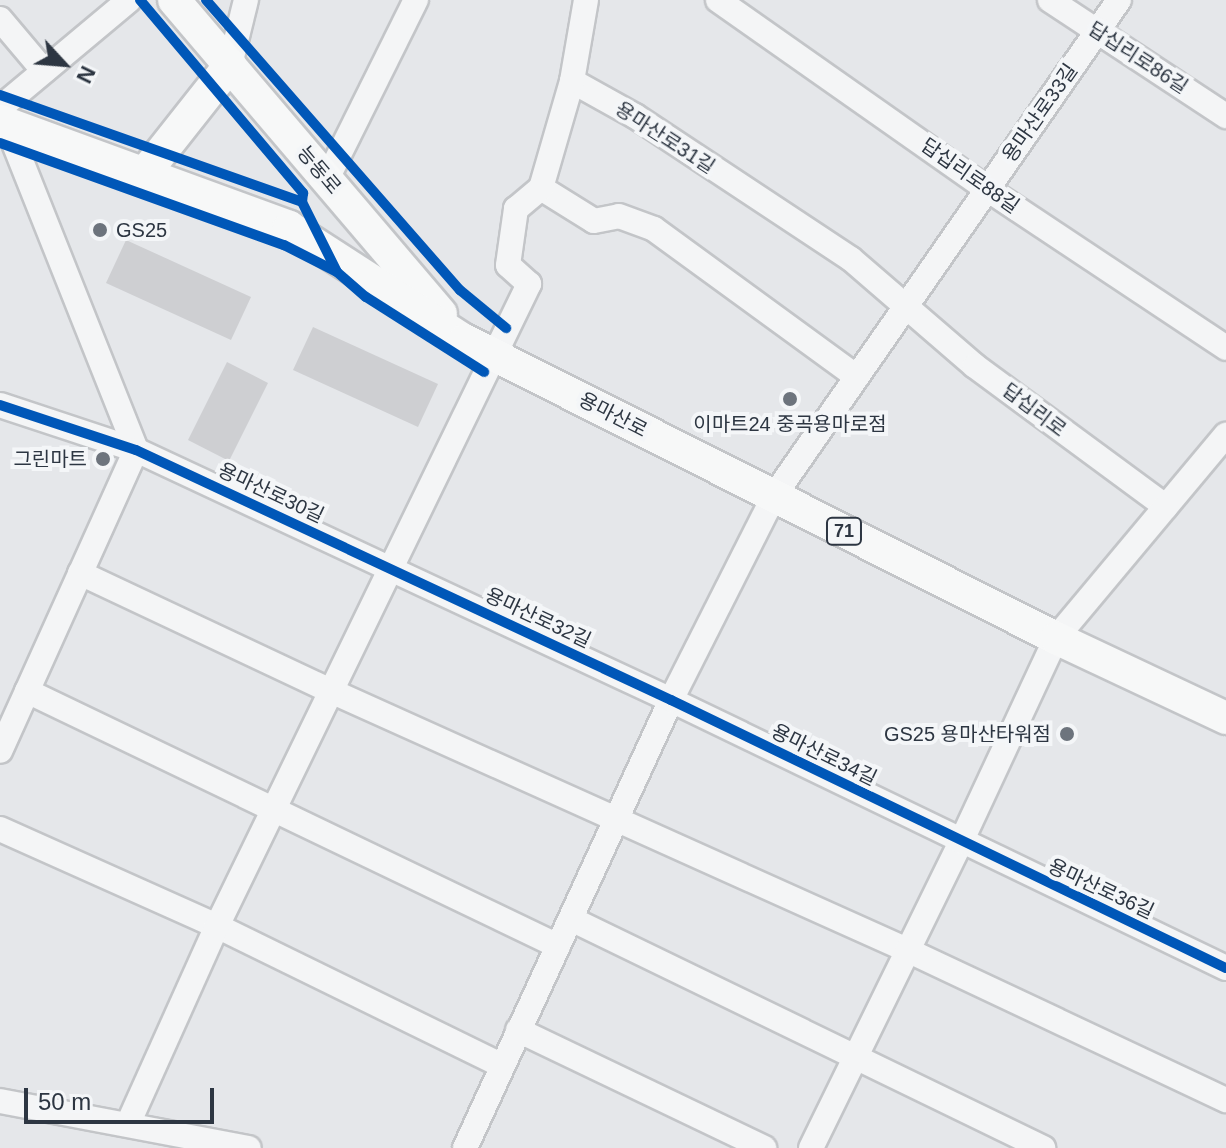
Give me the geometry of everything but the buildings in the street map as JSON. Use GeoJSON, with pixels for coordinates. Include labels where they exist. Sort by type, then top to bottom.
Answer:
{"type":"FeatureCollection","features":[{"type":"Feature","properties":{"kind":"main road","name":"능동로"},"geometry":{"type":"LineString","coordinates":[[174,0],[327,179],[478,347]]}},
{"type":"Feature","properties":{"kind":"main road"},"geometry":{"type":"LineString","coordinates":[[144,174],[230,65]]}},
{"type":"Feature","properties":{"kind":"main road","name":"용마산로"},"geometry":{"type":"LineString","coordinates":[[2,120],[289,227],[478,347],[1056,638],[1226,718]]}},
{"type":"Feature","properties":{"kind":"street"},"geometry":{"type":"LineString","coordinates":[[0,751],[136,450],[2,120],[44,71],[129,0]]}},
{"type":"Feature","properties":{"kind":"street"},"geometry":{"type":"LineString","coordinates":[[230,65],[246,0]]}},
{"type":"Feature","properties":{"kind":"street"},"geometry":{"type":"LineString","coordinates":[[327,179],[416,0]]}},
{"type":"Feature","properties":{"kind":"street"},"geometry":{"type":"LineString","coordinates":[[128,1124],[217,926],[390,569],[478,347],[529,284],[508,265],[516,209],[541,188],[572,81],[586,0]]}},
{"type":"Feature","properties":{"kind":"street","name":"답십리로88길"},"geometry":{"type":"LineString","coordinates":[[718,0],[987,189],[1226,348]]}},
{"type":"Feature","properties":{"kind":"street","name":"답십리로86길"},"geometry":{"type":"LineString","coordinates":[[1050,0],[1226,116]]}},
{"type":"Feature","properties":{"kind":"street","name":"용마산로33길"},"geometry":{"type":"LineString","coordinates":[[774,496],[1119,0]]}},
{"type":"Feature","properties":{"kind":"street"},"geometry":{"type":"LineString","coordinates":[[0,19],[44,71]]}},
{"type":"Feature","properties":{"kind":"street","name":"용마산로31길"},"geometry":{"type":"LineString","coordinates":[[572,81],[635,116],[851,259],[907,305]]}},
{"type":"Feature","properties":{"kind":"street"},"geometry":{"type":"LineString","coordinates":[[541,188],[594,221],[619,216],[654,229],[857,377]]}},
{"type":"Feature","properties":{"kind":"street","name":"답십리로"},"geometry":{"type":"LineString","coordinates":[[907,305],[975,366],[1166,507]]}},
{"type":"Feature","properties":{"kind":"street","name":"용마산로30길"},"geometry":{"type":"LineString","coordinates":[[0,405],[136,450],[390,569]]}},
{"type":"Feature","properties":{"kind":"street"},"geometry":{"type":"LineString","coordinates":[[811,1148],[961,842],[1056,638],[1226,435]]}},
{"type":"Feature","properties":{"kind":"street"},"geometry":{"type":"LineString","coordinates":[[465,1148],[671,700],[774,496]]}},
{"type":"Feature","properties":{"kind":"street","name":"용마산로32길"},"geometry":{"type":"LineString","coordinates":[[390,569],[671,700]]}},
{"type":"Feature","properties":{"kind":"street"},"geometry":{"type":"LineString","coordinates":[[80,573],[331,691],[907,950],[1226,1100]]}},
{"type":"Feature","properties":{"kind":"street"},"geometry":{"type":"LineString","coordinates":[[27,691],[558,946]]}},
{"type":"Feature","properties":{"kind":"street","name":"용마산로34길"},"geometry":{"type":"LineString","coordinates":[[671,700],[961,842]]}},
{"type":"Feature","properties":{"kind":"street"},"geometry":{"type":"LineString","coordinates":[[0,829],[217,926],[501,1065]]}},
{"type":"Feature","properties":{"kind":"street","name":"용마산로36길"},"geometry":{"type":"LineString","coordinates":[[961,842],[1226,968]]}},
{"type":"Feature","properties":{"kind":"street"},"geometry":{"type":"LineString","coordinates":[[571,919],[1043,1148]]}},
{"type":"Feature","properties":{"kind":"street"},"geometry":{"type":"LineString","coordinates":[[518,1030],[764,1148]]}},
{"type":"Feature","properties":{"kind":"street"},"geometry":{"type":"LineString","coordinates":[[0,1101],[249,1148]]}},
{"type":"Feature","properties":{"kind":"cycle path"},"geometry":{"type":"LineString","coordinates":[[140,0],[303,193],[302,202],[337,272]]}},
{"type":"Feature","properties":{"kind":"cycle path"},"geometry":{"type":"LineString","coordinates":[[206,0],[460,290],[506,328]]}},
{"type":"Feature","properties":{"kind":"cycle path"},"geometry":{"type":"LineString","coordinates":[[0,95],[302,202]]}},
{"type":"Feature","properties":{"kind":"cycle path"},"geometry":{"type":"LineString","coordinates":[[0,143],[284,245],[337,272],[366,297],[484,372]]}},
{"type":"Feature","properties":{"kind":"cycle path"},"geometry":{"type":"LineString","coordinates":[[0,405],[136,450],[671,700],[1226,968]]}},
{"type":"Feature","properties":{"kind":"place","name":"GS25"},"geometry":{"type":"Point","coordinates":[100,230]}},
{"type":"Feature","properties":{"kind":"place","name":"이마트24 중곡용마로점"},"geometry":{"type":"Point","coordinates":[790,399]}},
{"type":"Feature","properties":{"kind":"place","name":"그린마트"},"geometry":{"type":"Point","coordinates":[103,459]}},
{"type":"Feature","properties":{"kind":"place","name":"GS25 용마산타워점"},"geometry":{"type":"Point","coordinates":[1067,734]}}]}
